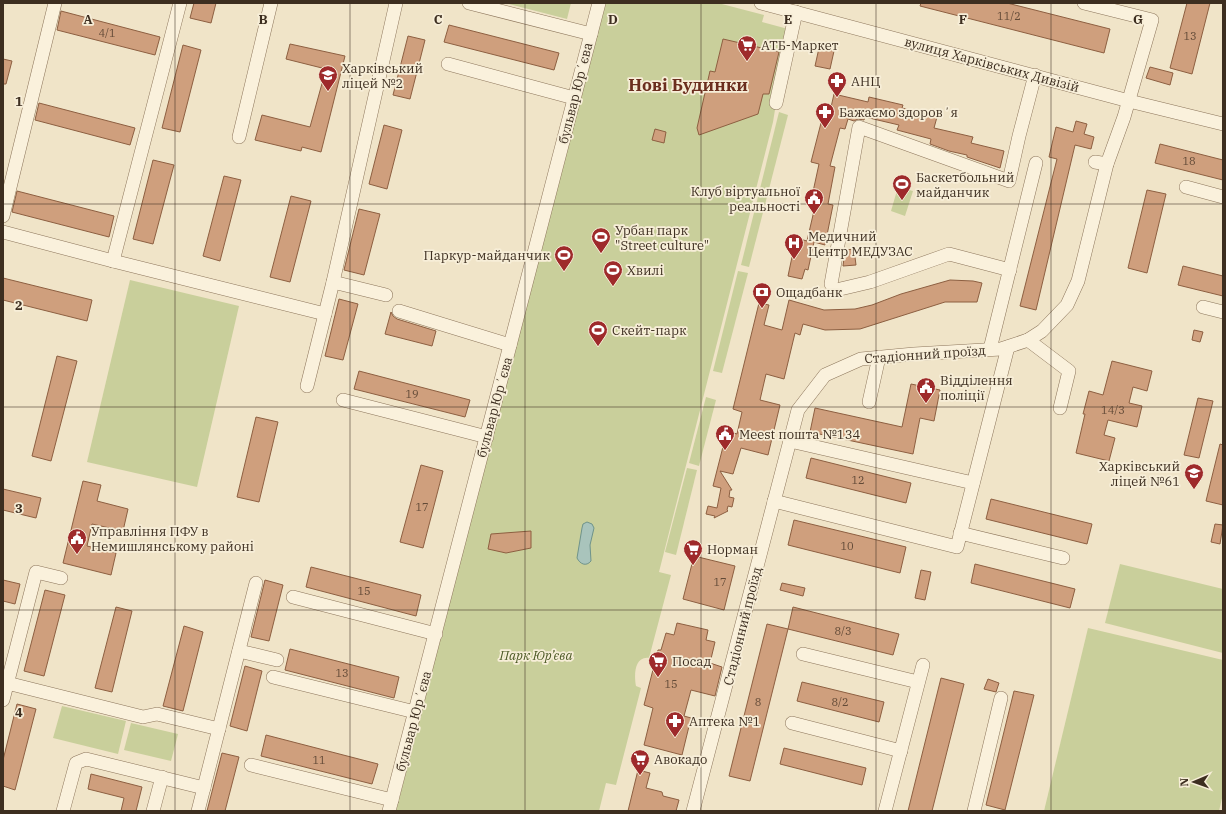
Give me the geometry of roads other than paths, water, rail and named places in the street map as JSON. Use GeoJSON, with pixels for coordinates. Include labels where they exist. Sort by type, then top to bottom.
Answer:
{"type":"FeatureCollection","features":[{"type":"Feature","properties":{"kind":"street"},"geometry":{"type":"LineString","coordinates":[[3,216],[55,3]]}},
{"type":"Feature","properties":{"kind":"street"},"geometry":{"type":"LineString","coordinates":[[113,261],[180,3]]}},
{"type":"Feature","properties":{"kind":"street"},"geometry":{"type":"LineString","coordinates":[[239,138],[271,3]]}},
{"type":"Feature","properties":{"kind":"street"},"geometry":{"type":"LineString","coordinates":[[307,386],[333,282],[396,3]]}},
{"type":"Feature","properties":{"kind":"street"},"geometry":{"type":"LineString","coordinates":[[469,3],[591,34]]}},
{"type":"Feature","properties":{"kind":"street","name":"бульвар Юрʼєва"},"geometry":{"type":"LineString","coordinates":[[391,805],[599,3]]}},
{"type":"Feature","properties":{"kind":"street","name":"вулиця Харківських Дивізій"},"geometry":{"type":"LineString","coordinates":[[761,3],[805,10],[1129,101],[1223,124]]}},
{"type":"Feature","properties":{"kind":"street","name":"Стадіонний проїзд"},"geometry":{"type":"LineString","coordinates":[[693,811],[798,410],[825,374],[861,359],[1008,347],[1028,340],[1042,332],[1067,305],[1078,281],[1101,163],[1129,101],[1152,20],[1084,3]]}},
{"type":"Feature","properties":{"kind":"street"},"geometry":{"type":"LineString","coordinates":[[776,102],[805,10]]}},
{"type":"Feature","properties":{"kind":"street"},"geometry":{"type":"LineString","coordinates":[[448,64],[574,98]]}},
{"type":"Feature","properties":{"kind":"street"},"geometry":{"type":"LineString","coordinates":[[1010,270],[949,254],[870,282],[833,287],[858,126],[1009,181],[1035,75]]}},
{"type":"Feature","properties":{"kind":"street"},"geometry":{"type":"LineString","coordinates":[[990,349],[1036,163]]}},
{"type":"Feature","properties":{"kind":"street"},"geometry":{"type":"LineString","coordinates":[[1186,188],[1223,197]]}},
{"type":"Feature","properties":{"kind":"street"},"geometry":{"type":"LineString","coordinates":[[3,232],[325,314]]}},
{"type":"Feature","properties":{"kind":"street"},"geometry":{"type":"LineString","coordinates":[[333,282],[386,295]]}},
{"type":"Feature","properties":{"kind":"street"},"geometry":{"type":"LineString","coordinates":[[1203,307],[1223,312]]}},
{"type":"Feature","properties":{"kind":"street"},"geometry":{"type":"LineString","coordinates":[[399,311],[510,345]]}},
{"type":"Feature","properties":{"kind":"street"},"geometry":{"type":"LineString","coordinates":[[1028,340],[1069,371],[1060,408]]}},
{"type":"Feature","properties":{"kind":"street"},"geometry":{"type":"LineString","coordinates":[[774,501],[957,548],[1008,347]]}},
{"type":"Feature","properties":{"kind":"street"},"geometry":{"type":"LineString","coordinates":[[869,402],[879,357]]}},
{"type":"Feature","properties":{"kind":"street"},"geometry":{"type":"LineString","coordinates":[[343,400],[486,437]]}},
{"type":"Feature","properties":{"kind":"street"},"geometry":{"type":"LineString","coordinates":[[790,441],[973,483]]}},
{"type":"Feature","properties":{"kind":"street"},"geometry":{"type":"LineString","coordinates":[[960,534],[1063,558]]}},
{"type":"Feature","properties":{"kind":"street"},"geometry":{"type":"LineString","coordinates":[[3,700],[36,572],[61,578]]}},
{"type":"Feature","properties":{"kind":"street"},"geometry":{"type":"LineString","coordinates":[[198,811],[256,582]]}},
{"type":"Feature","properties":{"kind":"street"},"geometry":{"type":"LineString","coordinates":[[293,597],[436,634]]}},
{"type":"Feature","properties":{"kind":"street"},"geometry":{"type":"LineString","coordinates":[[239,651],[277,660]]}},
{"type":"Feature","properties":{"kind":"street"},"geometry":{"type":"LineString","coordinates":[[803,654],[918,682]]}},
{"type":"Feature","properties":{"kind":"street"},"geometry":{"type":"LineString","coordinates":[[885,811],[923,665]]}},
{"type":"Feature","properties":{"kind":"street"},"geometry":{"type":"LineString","coordinates":[[273,677],[415,712]]}},
{"type":"Feature","properties":{"kind":"street"},"geometry":{"type":"LineString","coordinates":[[7,683],[142,717],[157,714],[219,729]]}},
{"type":"Feature","properties":{"kind":"street"},"geometry":{"type":"LineString","coordinates":[[974,811],[1001,698]]}},
{"type":"Feature","properties":{"kind":"street"},"geometry":{"type":"LineString","coordinates":[[792,723],[901,751]]}},
{"type":"Feature","properties":{"kind":"street"},"geometry":{"type":"LineString","coordinates":[[63,811],[76,763],[86,759],[204,788]]}},
{"type":"Feature","properties":{"kind":"street"},"geometry":{"type":"LineString","coordinates":[[251,765],[391,805]]}},
{"type":"Feature","properties":{"kind":"street"},"geometry":{"type":"LineString","coordinates":[[153,811],[162,778]]}},
{"type":"Feature","properties":{"kind":"water"},"geometry":{"type":"Polygon","coordinates":[[[587,522],[592,524],[594,528],[590,545],[591,561],[585,564],[581,563],[577,558],[583,524],[587,522]]]}},
{"type":"Feature","properties":{"kind":"place","name":"АТБ-Маркет"},"geometry":{"type":"Point","coordinates":[747,62]}},
{"type":"Feature","properties":{"kind":"place","name":"Харківський ліцей №2"},"geometry":{"type":"Point","coordinates":[328,92]}},
{"type":"Feature","properties":{"kind":"place","name":"АНЦ"},"geometry":{"type":"Point","coordinates":[837,98]}},
{"type":"Feature","properties":{"kind":"place","name":"Бажаємо здоровʼя"},"geometry":{"type":"Point","coordinates":[825,129]}},
{"type":"Feature","properties":{"kind":"place","name":"Баскетбольний майданчик"},"geometry":{"type":"Point","coordinates":[902,201]}},
{"type":"Feature","properties":{"kind":"place","name":"Клуб віртуальної реальності"},"geometry":{"type":"Point","coordinates":[814,215]}},
{"type":"Feature","properties":{"kind":"place","name":"Урбан парк \"Street culture\""},"geometry":{"type":"Point","coordinates":[601,254]}},
{"type":"Feature","properties":{"kind":"place","name":"Медичний Центр МЕДУЗАС"},"geometry":{"type":"Point","coordinates":[794,260]}},
{"type":"Feature","properties":{"kind":"place","name":"Паркур-майданчик"},"geometry":{"type":"Point","coordinates":[564,272]}},
{"type":"Feature","properties":{"kind":"place","name":"Хвилі"},"geometry":{"type":"Point","coordinates":[613,287]}},
{"type":"Feature","properties":{"kind":"place","name":"Ощадбанк"},"geometry":{"type":"Point","coordinates":[762,309]}},
{"type":"Feature","properties":{"kind":"place","name":"Скейт-парк"},"geometry":{"type":"Point","coordinates":[598,347]}},
{"type":"Feature","properties":{"kind":"place","name":"Відділення поліції"},"geometry":{"type":"Point","coordinates":[926,404]}},
{"type":"Feature","properties":{"kind":"place","name":"Meest пошта №134"},"geometry":{"type":"Point","coordinates":[725,451]}},
{"type":"Feature","properties":{"kind":"place","name":"Харківський ліцей №61"},"geometry":{"type":"Point","coordinates":[1194,490]}},
{"type":"Feature","properties":{"kind":"place","name":"Управління ПФУ в Немишлянському районі"},"geometry":{"type":"Point","coordinates":[77,555]}},
{"type":"Feature","properties":{"kind":"place","name":"Норман"},"geometry":{"type":"Point","coordinates":[693,566]}},
{"type":"Feature","properties":{"kind":"place","name":"Посад"},"geometry":{"type":"Point","coordinates":[658,678]}},
{"type":"Feature","properties":{"kind":"place","name":"Аптека №1"},"geometry":{"type":"Point","coordinates":[675,738]}},
{"type":"Feature","properties":{"kind":"place","name":"Авокадо"},"geometry":{"type":"Point","coordinates":[640,776]}},
{"type":"Feature","properties":{"kind":"district","name":"Нові Будинки"},"geometry":{"type":"Point","coordinates":[688,85]}},
{"type":"Feature","properties":{"kind":"park label","name":"Парк Юр’єва"},"geometry":{"type":"Point","coordinates":[536,655]}}]}
